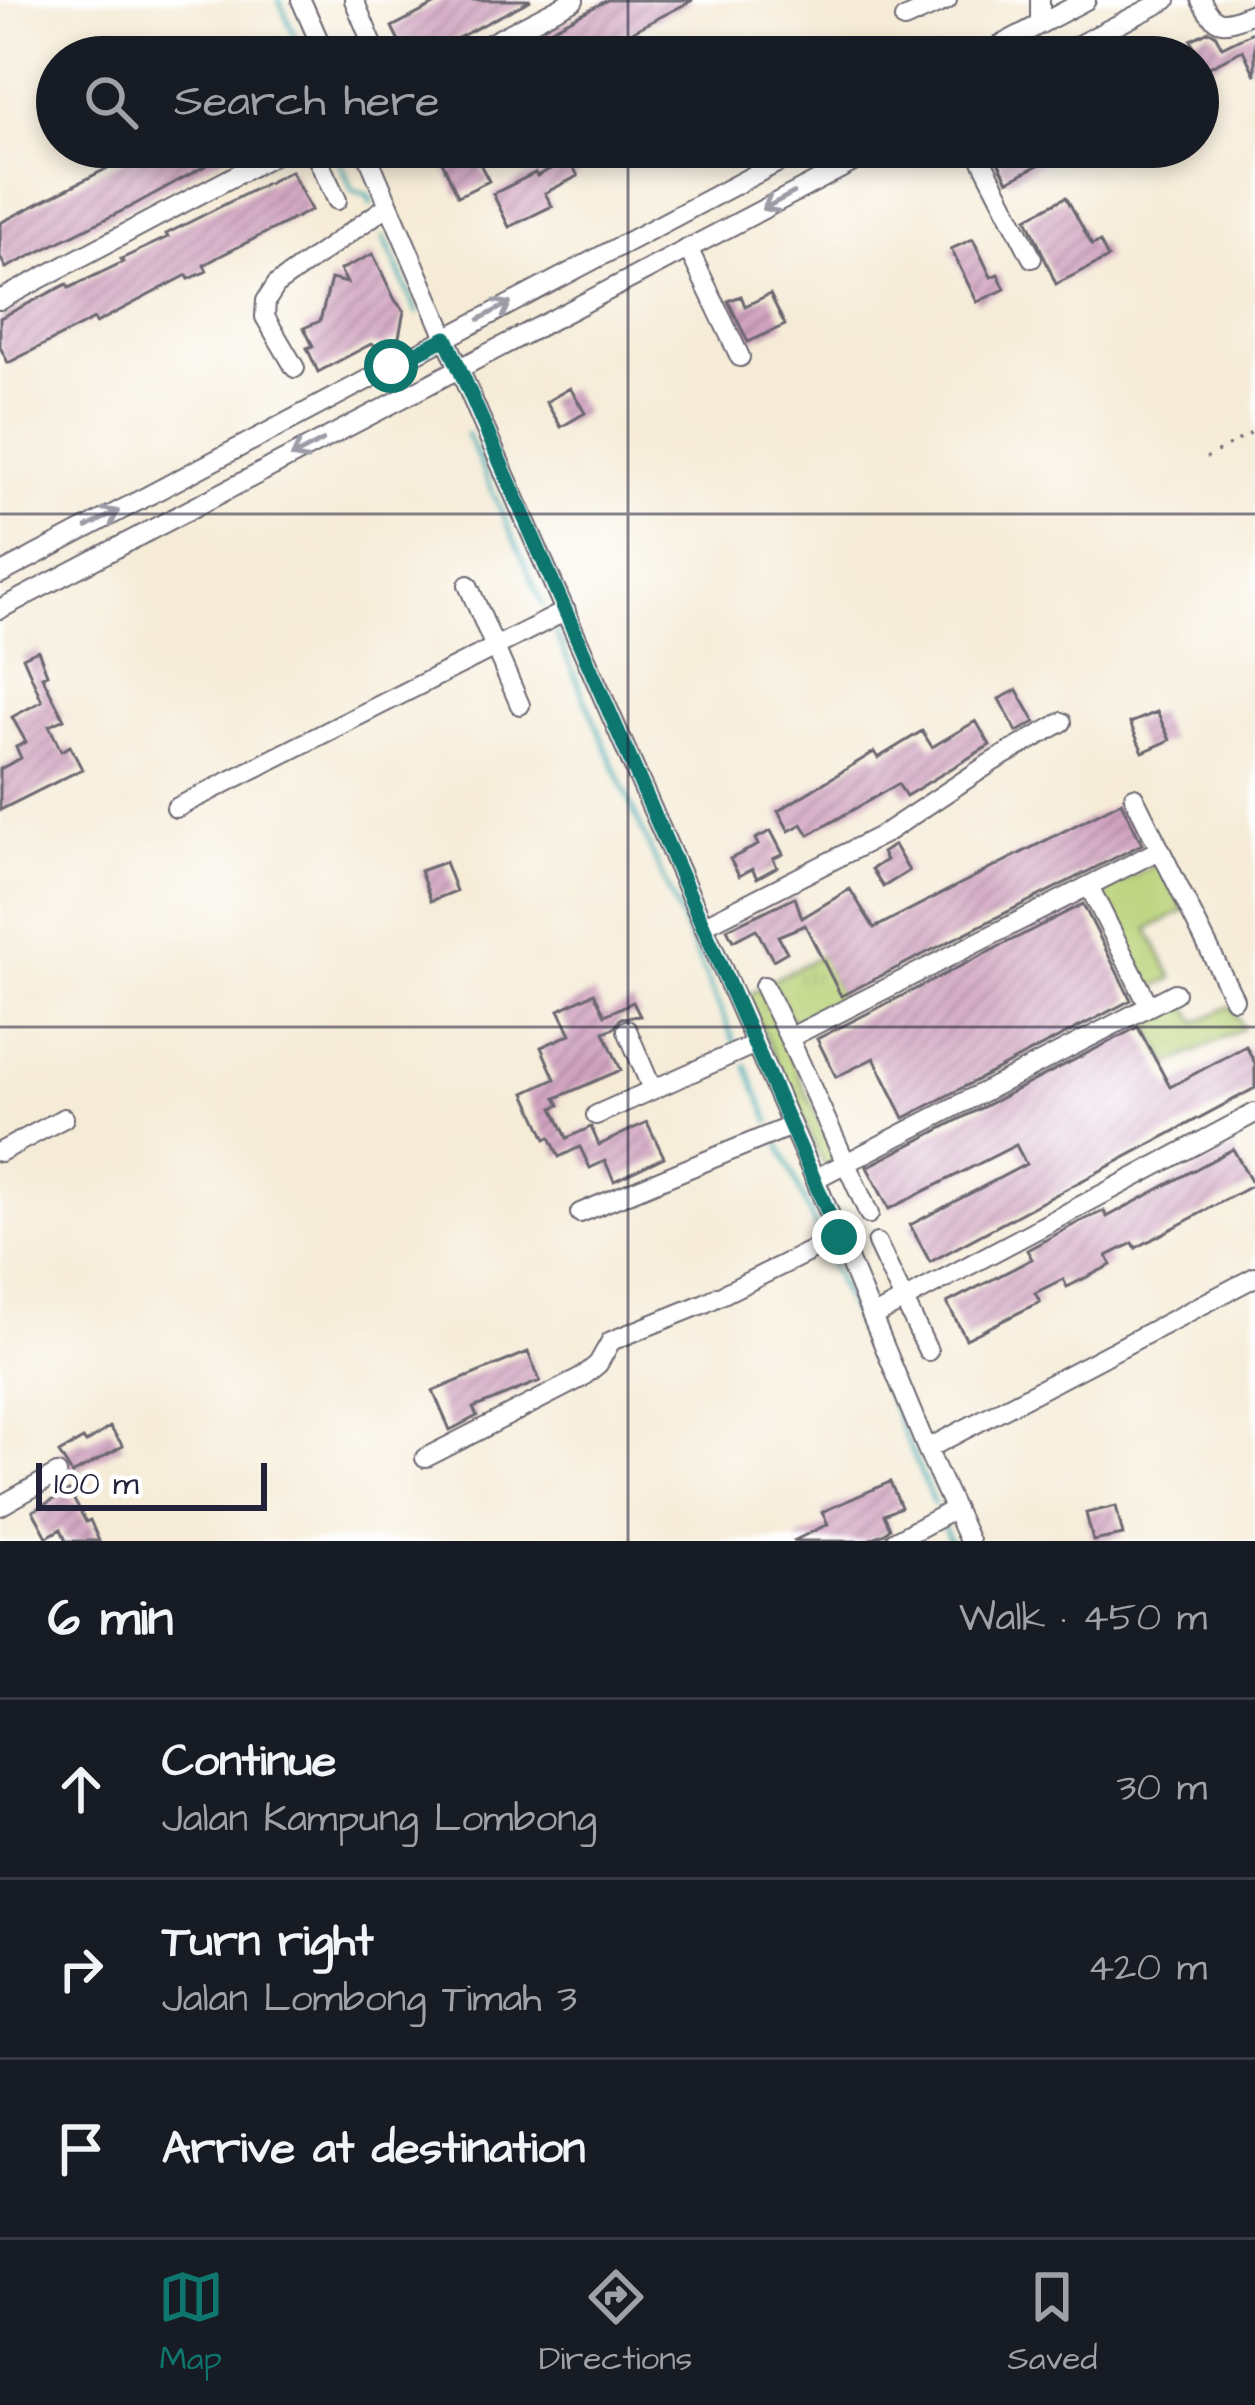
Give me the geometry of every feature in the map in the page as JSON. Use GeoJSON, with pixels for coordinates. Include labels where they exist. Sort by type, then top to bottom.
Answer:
{"type":"FeatureCollection","features":[{"type":"Feature","properties":{"kind":"street"},"geometry":{"type":"LineString","coordinates":[[301,0],[317,36]]}},
{"type":"Feature","properties":{"kind":"street"},"geometry":{"type":"LineString","coordinates":[[354,0],[369,36]]}},
{"type":"Feature","properties":{"kind":"street"},"geometry":{"type":"LineString","coordinates":[[505,36],[574,0]]}},
{"type":"Feature","properties":{"kind":"street"},"geometry":{"type":"LineString","coordinates":[[904,19],[947,0]]}},
{"type":"Feature","properties":{"kind":"street"},"geometry":{"type":"LineString","coordinates":[[1040,0],[1040,24]]}},
{"type":"Feature","properties":{"kind":"street"},"geometry":{"type":"LineString","coordinates":[[1017,36],[1086,0]]}},
{"type":"Feature","properties":{"kind":"street"},"geometry":{"type":"LineString","coordinates":[[1096,36],[1166,0]]}},
{"type":"Feature","properties":{"kind":"street"},"geometry":{"type":"LineString","coordinates":[[1201,0],[1207,14],[1226,24],[1255,12]]}},
{"type":"Feature","properties":{"kind":"street"},"geometry":{"type":"LineString","coordinates":[[0,300],[249,168]]}},
{"type":"Feature","properties":{"kind":"street"},"geometry":{"type":"LineString","coordinates":[[322,168],[337,200]]}},
{"type":"Feature","properties":{"kind":"street"},"geometry":{"type":"LineString","coordinates":[[373,168],[969,1541]]}},
{"type":"Feature","properties":{"kind":"street"},"geometry":{"type":"LineString","coordinates":[[0,574],[767,168]]}},
{"type":"Feature","properties":{"kind":"street"},"geometry":{"type":"LineString","coordinates":[[0,609],[842,168]]}},
{"type":"Feature","properties":{"kind":"street"},"geometry":{"type":"LineString","coordinates":[[986,168],[1032,258]]}},
{"type":"Feature","properties":{"kind":"street"},"geometry":{"type":"LineString","coordinates":[[295,368],[265,317],[266,301],[277,284],[389,205]]}},
{"type":"Feature","properties":{"kind":"street"},"geometry":{"type":"LineString","coordinates":[[688,248],[740,357]]}},
{"type":"Feature","properties":{"kind":"street"},"geometry":{"type":"LineString","coordinates":[[468,585],[520,705]]}},
{"type":"Feature","properties":{"kind":"street"},"geometry":{"type":"LineString","coordinates":[[176,808],[566,610]]}},
{"type":"Feature","properties":{"kind":"street"},"geometry":{"type":"LineString","coordinates":[[703,926],[884,834],[1062,722]]}},
{"type":"Feature","properties":{"kind":"street"},"geometry":{"type":"LineString","coordinates":[[1134,796],[1234,999]]}},
{"type":"Feature","properties":{"kind":"street"},"geometry":{"type":"LineString","coordinates":[[789,1038],[1159,850]]}},
{"type":"Feature","properties":{"kind":"street"},"geometry":{"type":"LineString","coordinates":[[1089,886],[1149,1006]]}},
{"type":"Feature","properties":{"kind":"street"},"geometry":{"type":"LineString","coordinates":[[764,986],[869,1214]]}},
{"type":"Feature","properties":{"kind":"street"},"geometry":{"type":"LineString","coordinates":[[815,1179],[1174,993]]}},
{"type":"Feature","properties":{"kind":"street"},"geometry":{"type":"LineString","coordinates":[[627,1030],[652,1089]]}},
{"type":"Feature","properties":{"kind":"street"},"geometry":{"type":"LineString","coordinates":[[596,1115],[754,1044]]}},
{"type":"Feature","properties":{"kind":"street"},"geometry":{"type":"LineString","coordinates":[[874,1316],[1255,1113]]}},
{"type":"Feature","properties":{"kind":"street"},"geometry":{"type":"LineString","coordinates":[[0,1152],[64,1118]]}},
{"type":"Feature","properties":{"kind":"street"},"geometry":{"type":"LineString","coordinates":[[580,1213],[791,1126]]}},
{"type":"Feature","properties":{"kind":"street"},"geometry":{"type":"LineString","coordinates":[[424,1458],[580,1378],[598,1364],[611,1341],[705,1303],[839,1237]]}},
{"type":"Feature","properties":{"kind":"street"},"geometry":{"type":"LineString","coordinates":[[877,1243],[928,1351]]}},
{"type":"Feature","properties":{"kind":"street"},"geometry":{"type":"LineString","coordinates":[[927,1449],[1255,1276]]}},
{"type":"Feature","properties":{"kind":"street"},"geometry":{"type":"LineString","coordinates":[[0,1506],[57,1474]]}},
{"type":"Feature","properties":{"kind":"street"},"geometry":{"type":"LineString","coordinates":[[895,1541],[955,1509]]}},
{"type":"Feature","properties":{"kind":"path"},"geometry":{"type":"LineString","coordinates":[[1206,458],[1255,431]]}},
{"type":"Feature","properties":{"kind":"green space"},"geometry":{"type":"Polygon","coordinates":[[[1159,863],[1184,911],[1148,929],[1173,978],[1149,989],[1100,893],[1159,863]]]}},
{"type":"Feature","properties":{"kind":"green space"},"geometry":{"type":"Polygon","coordinates":[[[822,955],[843,1000],[794,1026],[771,981],[822,955]]]}},
{"type":"Feature","properties":{"kind":"green space"},"geometry":{"type":"Polygon","coordinates":[[[760,988],[837,1161],[825,1167],[747,996],[760,988]]]}},
{"type":"Feature","properties":{"kind":"green space"},"geometry":{"type":"Polygon","coordinates":[[[1185,1001],[1197,1022],[1231,1006],[1243,1028],[1169,1065],[1147,1021],[1185,1001]]]}},
{"type":"Feature","properties":{"kind":"building"},"geometry":{"type":"Polygon","coordinates":[[[444,0],[531,0],[462,36],[396,36],[392,27],[444,0]]]}},
{"type":"Feature","properties":{"kind":"building"},"geometry":{"type":"Polygon","coordinates":[[[608,0],[693,0],[624,36],[539,36],[608,0]]]}},
{"type":"Feature","properties":{"kind":"building"},"geometry":{"type":"Polygon","coordinates":[[[1255,31],[1255,75],[1243,50],[1219,62],[1219,41],[1222,47],[1255,31]]]}},
{"type":"Feature","properties":{"kind":"building"},"geometry":{"type":"Polygon","coordinates":[[[108,168],[202,168],[6,268],[0,257],[0,223],[108,168]]]}},
{"type":"Feature","properties":{"kind":"building"},"geometry":{"type":"Polygon","coordinates":[[[445,168],[482,168],[489,181],[458,196],[445,168]]]}},
{"type":"Feature","properties":{"kind":"building"},"geometry":{"type":"Polygon","coordinates":[[[552,168],[574,168],[578,176],[545,193],[552,206],[509,227],[493,194],[552,168]]]}},
{"type":"Feature","properties":{"kind":"building"},"geometry":{"type":"Polygon","coordinates":[[[1001,168],[1033,168],[1008,181],[1001,168]]]}},
{"type":"Feature","properties":{"kind":"building"},"geometry":{"type":"Polygon","coordinates":[[[291,171],[311,210],[204,265],[207,271],[189,279],[187,275],[8,363],[0,347],[0,318],[123,262],[121,259],[168,237],[166,234],[291,171]]]}},
{"type":"Feature","properties":{"kind":"building"},"geometry":{"type":"Polygon","coordinates":[[[1066,197],[1092,245],[1100,242],[1108,258],[1056,284],[1027,218],[1066,197]]]}},
{"type":"Feature","properties":{"kind":"building"},"geometry":{"type":"Polygon","coordinates":[[[973,239],[991,277],[998,274],[1005,289],[977,302],[951,249],[973,239]]]}},
{"type":"Feature","properties":{"kind":"building"},"geometry":{"type":"Polygon","coordinates":[[[373,254],[404,311],[399,337],[383,347],[371,344],[318,372],[304,328],[320,321],[331,279],[347,283],[340,270],[373,254]]]}},
{"type":"Feature","properties":{"kind":"building"},"geometry":{"type":"Polygon","coordinates":[[[770,294],[785,325],[748,342],[728,301],[741,296],[745,306],[770,294]]]}},
{"type":"Feature","properties":{"kind":"building"},"geometry":{"type":"Polygon","coordinates":[[[570,388],[585,413],[561,427],[546,402],[570,388]]]}},
{"type":"Feature","properties":{"kind":"building"},"geometry":{"type":"Polygon","coordinates":[[[38,650],[47,674],[42,676],[64,719],[49,726],[61,751],[70,746],[82,769],[0,810],[0,769],[21,758],[16,747],[26,742],[12,717],[42,701],[23,657],[38,650]]]}},
{"type":"Feature","properties":{"kind":"building"},"geometry":{"type":"Polygon","coordinates":[[[1017,690],[1035,722],[1017,732],[999,699],[1017,690]]]}},
{"type":"Feature","properties":{"kind":"building"},"geometry":{"type":"Polygon","coordinates":[[[1157,712],[1170,740],[1143,752],[1130,723],[1157,712]]]}},
{"type":"Feature","properties":{"kind":"building"},"geometry":{"type":"Polygon","coordinates":[[[976,721],[990,745],[906,796],[898,784],[809,835],[802,824],[789,831],[778,811],[874,752],[878,758],[922,731],[932,747],[976,721]]]}},
{"type":"Feature","properties":{"kind":"building"},"geometry":{"type":"Polygon","coordinates":[[[1121,802],[1142,844],[841,996],[805,925],[778,936],[787,952],[773,960],[756,929],[733,941],[727,929],[795,897],[802,918],[850,889],[874,928],[1121,802]]]}},
{"type":"Feature","properties":{"kind":"building"},"geometry":{"type":"Polygon","coordinates":[[[771,831],[783,854],[773,859],[777,867],[757,878],[752,869],[739,876],[730,859],[758,845],[755,839],[771,831]]]}},
{"type":"Feature","properties":{"kind":"building"},"geometry":{"type":"Polygon","coordinates":[[[894,845],[909,871],[883,887],[872,869],[886,860],[882,853],[894,845]]]}},
{"type":"Feature","properties":{"kind":"building"},"geometry":{"type":"Polygon","coordinates":[[[445,862],[456,891],[431,901],[420,871],[445,862]]]}},
{"type":"Feature","properties":{"kind":"building"},"geometry":{"type":"Polygon","coordinates":[[[1083,904],[1131,1000],[904,1118],[874,1058],[836,1077],[817,1039],[1083,904]]]}},
{"type":"Feature","properties":{"kind":"building"},"geometry":{"type":"Polygon","coordinates":[[[594,993],[605,1015],[633,1002],[640,1016],[621,1018],[604,1032],[621,1070],[556,1098],[560,1105],[553,1108],[567,1138],[591,1127],[599,1145],[647,1122],[664,1157],[614,1181],[605,1161],[590,1168],[580,1147],[559,1157],[525,1093],[555,1079],[541,1047],[571,1034],[559,1010],[594,993]]]}},
{"type":"Feature","properties":{"kind":"building"},"geometry":{"type":"Polygon","coordinates":[[[1138,1027],[1170,1087],[1246,1046],[1255,1063],[1255,1088],[930,1262],[910,1225],[1026,1164],[1016,1145],[889,1209],[867,1167],[1138,1027]]]}},
{"type":"Feature","properties":{"kind":"building"},"geometry":{"type":"Polygon","coordinates":[[[1233,1149],[1253,1185],[1136,1248],[1133,1243],[1107,1256],[1111,1265],[1067,1287],[1063,1279],[1035,1293],[1040,1302],[966,1339],[947,1303],[1032,1259],[1027,1250],[1079,1222],[1104,1211],[1107,1217],[1233,1149]]]}},
{"type":"Feature","properties":{"kind":"building"},"geometry":{"type":"Polygon","coordinates":[[[528,1352],[540,1381],[473,1408],[477,1416],[450,1430],[433,1391],[528,1352]]]}},
{"type":"Feature","properties":{"kind":"building"},"geometry":{"type":"Polygon","coordinates":[[[110,1427],[123,1446],[72,1474],[59,1453],[110,1427]]]}},
{"type":"Feature","properties":{"kind":"building"},"geometry":{"type":"Polygon","coordinates":[[[890,1482],[901,1507],[884,1515],[890,1528],[885,1533],[866,1541],[793,1541],[828,1524],[822,1512],[890,1482]]]}},
{"type":"Feature","properties":{"kind":"building"},"geometry":{"type":"Polygon","coordinates":[[[69,1491],[99,1541],[66,1541],[61,1529],[47,1537],[33,1511],[69,1491]]]}},
{"type":"Feature","properties":{"kind":"building"},"geometry":{"type":"Polygon","coordinates":[[[1116,1506],[1123,1535],[1093,1541],[1086,1513],[1116,1506]]]}},
{"type":"Feature","properties":{"kind":"waterway"},"geometry":{"type":"LineString","coordinates":[[279,0],[295,36]]}},
{"type":"Feature","properties":{"kind":"waterway"},"geometry":{"type":"LineString","coordinates":[[343,168],[353,191],[368,195],[371,204]]}},
{"type":"Feature","properties":{"kind":"waterway"},"geometry":{"type":"LineString","coordinates":[[384,237],[417,313]]}},
{"type":"Feature","properties":{"kind":"waterway"},"geometry":{"type":"LineString","coordinates":[[467,434],[543,605]]}},
{"type":"Feature","properties":{"kind":"waterway"},"geometry":{"type":"LineString","coordinates":[[556,633],[736,1045]]}},
{"type":"Feature","properties":{"kind":"waterway"},"geometry":{"type":"LineString","coordinates":[[746,1065],[770,1122]]}},
{"type":"Feature","properties":{"kind":"waterway"},"geometry":{"type":"LineString","coordinates":[[780,1145],[818,1233]]}},
{"type":"Feature","properties":{"kind":"waterway"},"geometry":{"type":"LineString","coordinates":[[828,1257],[934,1504]]}},
{"type":"Feature","properties":{"kind":"waterway"},"geometry":{"type":"LineString","coordinates":[[944,1528],[950,1541]]}},
{"type":"Feature","properties":{"kind":"route"},"geometry":{"type":"LineString","coordinates":[[391,366],[446,338],[839,1237]]}}]}
